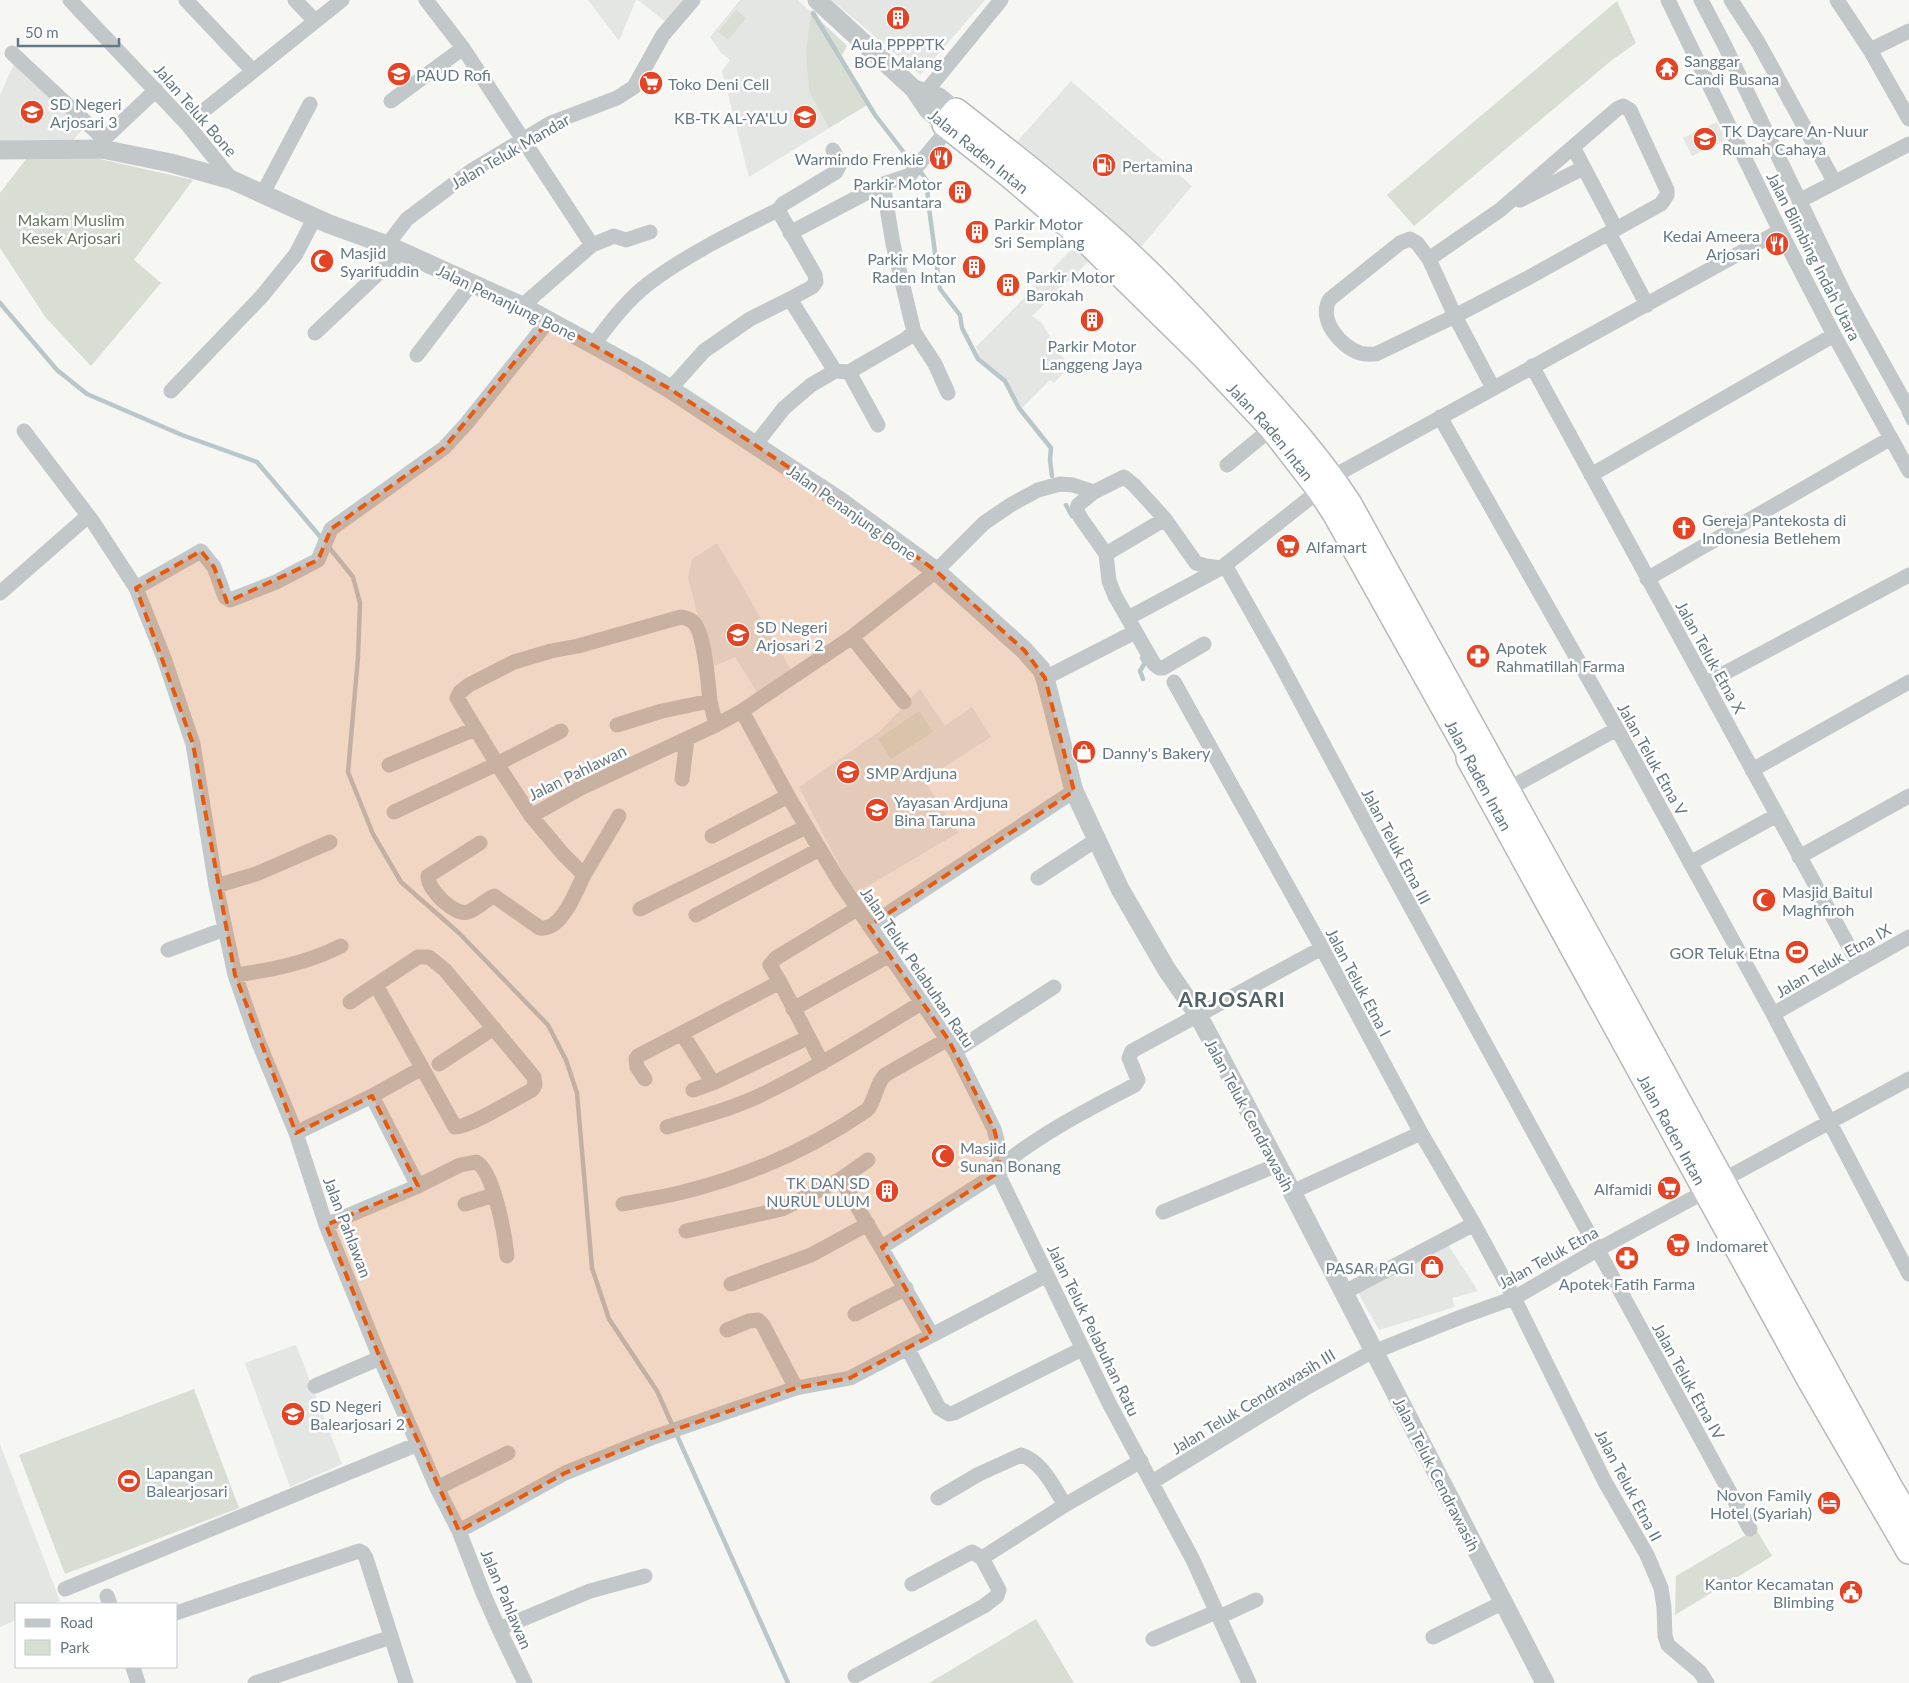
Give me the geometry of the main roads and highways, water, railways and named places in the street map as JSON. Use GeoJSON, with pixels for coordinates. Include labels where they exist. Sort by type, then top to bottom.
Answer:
{"type":"FeatureCollection","features":[{"type":"Feature","properties":{"kind":"highway","name":"Jalan Raden Intan"},"geometry":{"type":"LineString","coordinates":[[950,121],[989,148],[1114,254],[1196,348],[1326,483],[1350,504],[1508,789],[1714,1186],[1810,1380],[1909,1551]]}},
{"type":"Feature","properties":{"kind":"highway","name":"Jalan Raden Intan"},"geometry":{"type":"LineString","coordinates":[[1114,254],[1143,268],[1238,367],[1311,449],[1326,483],[1472,758],[1469,758],[1714,1186],[1909,1520]]}},
{"type":"Feature","properties":{"kind":"waterway"},"geometry":{"type":"LineString","coordinates":[[813,13],[875,115],[912,163]]}},
{"type":"Feature","properties":{"kind":"waterway"},"geometry":{"type":"LineString","coordinates":[[920,171],[927,181],[940,289],[960,315],[962,328],[978,359],[1005,381],[1019,408],[1051,448],[1052,476]]}},
{"type":"Feature","properties":{"kind":"waterway"},"geometry":{"type":"LineString","coordinates":[[0,303],[57,370],[87,394],[182,435],[257,462],[323,540]]}},
{"type":"Feature","properties":{"kind":"waterway"},"geometry":{"type":"LineString","coordinates":[[1904,413],[1909,423]]}},
{"type":"Feature","properties":{"kind":"waterway"},"geometry":{"type":"LineString","coordinates":[[1066,505],[1072,516]]}},
{"type":"Feature","properties":{"kind":"waterway"},"geometry":{"type":"LineString","coordinates":[[328,546],[353,577],[360,603],[358,657],[348,772],[373,834],[401,882],[459,933],[548,1025],[566,1060],[577,1093],[592,1268],[609,1319],[657,1391],[788,1683]]}},
{"type":"Feature","properties":{"kind":"waterway"},"geometry":{"type":"LineString","coordinates":[[1142,658],[1145,663],[1140,671],[1143,679]]}},
{"type":"Feature","properties":{"kind":"place","name":"Aula PPPPTK BOE Malang"},"geometry":{"type":"Point","coordinates":[898,18]}},
{"type":"Feature","properties":{"kind":"place","name":"Sanggar Candi Busana"},"geometry":{"type":"Point","coordinates":[1667,69]}},
{"type":"Feature","properties":{"kind":"place","name":"PAUD Rofi"},"geometry":{"type":"Point","coordinates":[399,74]}},
{"type":"Feature","properties":{"kind":"place","name":"Toko Deni Cell"},"geometry":{"type":"Point","coordinates":[651,83]}},
{"type":"Feature","properties":{"kind":"place","name":"SD Negeri Arjosari 3"},"geometry":{"type":"Point","coordinates":[32,112]}},
{"type":"Feature","properties":{"kind":"place","name":"KB-TK AL-YA'LU"},"geometry":{"type":"Point","coordinates":[805,117]}},
{"type":"Feature","properties":{"kind":"place","name":"TK Daycare An-Nuur Rumah Cahaya"},"geometry":{"type":"Point","coordinates":[1705,139]}},
{"type":"Feature","properties":{"kind":"place","name":"Warmindo Frenkie"},"geometry":{"type":"Point","coordinates":[941,158]}},
{"type":"Feature","properties":{"kind":"place","name":"Pertamina"},"geometry":{"type":"Point","coordinates":[1104,165]}},
{"type":"Feature","properties":{"kind":"place","name":"Parkir Motor Nusantara"},"geometry":{"type":"Point","coordinates":[960,192]}},
{"type":"Feature","properties":{"kind":"place","name":"Parkir Motor Sri Semplang"},"geometry":{"type":"Point","coordinates":[977,232]}},
{"type":"Feature","properties":{"kind":"place","name":"Kedai Ameera Arjosari"},"geometry":{"type":"Point","coordinates":[1777,244]}},
{"type":"Feature","properties":{"kind":"place","name":"Masjid Syarifuddin"},"geometry":{"type":"Point","coordinates":[322,261]}},
{"type":"Feature","properties":{"kind":"place","name":"Parkir Motor Raden Intan"},"geometry":{"type":"Point","coordinates":[974,267]}},
{"type":"Feature","properties":{"kind":"place","name":"Parkir Motor Barokah"},"geometry":{"type":"Point","coordinates":[1008,285]}},
{"type":"Feature","properties":{"kind":"place","name":"Parkir Motor Langgeng Jaya"},"geometry":{"type":"Point","coordinates":[1092,320]}},
{"type":"Feature","properties":{"kind":"place","name":"Gereja Pantekosta di Indonesia Betlehem"},"geometry":{"type":"Point","coordinates":[1684,528]}},
{"type":"Feature","properties":{"kind":"place","name":"Alfamart"},"geometry":{"type":"Point","coordinates":[1288,546]}},
{"type":"Feature","properties":{"kind":"place","name":"SD Negeri Arjosari 2"},"geometry":{"type":"Point","coordinates":[738,635]}},
{"type":"Feature","properties":{"kind":"place","name":"Apotek Rahmatillah Farma"},"geometry":{"type":"Point","coordinates":[1478,656]}},
{"type":"Feature","properties":{"kind":"place","name":"Danny's Bakery"},"geometry":{"type":"Point","coordinates":[1084,752]}},
{"type":"Feature","properties":{"kind":"place","name":"SMP Ardjuna"},"geometry":{"type":"Point","coordinates":[848,772]}},
{"type":"Feature","properties":{"kind":"place","name":"Yayasan Ardjuna Bina Taruna"},"geometry":{"type":"Point","coordinates":[877,810]}},
{"type":"Feature","properties":{"kind":"place","name":"Masjid Baitul Maghfiroh"},"geometry":{"type":"Point","coordinates":[1764,900]}},
{"type":"Feature","properties":{"kind":"place","name":"GOR Teluk Etna"},"geometry":{"type":"Point","coordinates":[1797,952]}},
{"type":"Feature","properties":{"kind":"place","name":"Masjid Sunan Bonang"},"geometry":{"type":"Point","coordinates":[943,1156]}},
{"type":"Feature","properties":{"kind":"place","name":"Alfamidi"},"geometry":{"type":"Point","coordinates":[1669,1188]}},
{"type":"Feature","properties":{"kind":"place","name":"TK DAN SD NURUL ULUM"},"geometry":{"type":"Point","coordinates":[887,1191]}},
{"type":"Feature","properties":{"kind":"place","name":"Indomaret"},"geometry":{"type":"Point","coordinates":[1678,1245]}},
{"type":"Feature","properties":{"kind":"place","name":"Apotek Fatih Farma"},"geometry":{"type":"Point","coordinates":[1627,1258]}},
{"type":"Feature","properties":{"kind":"place","name":"PASAR PAGI"},"geometry":{"type":"Point","coordinates":[1432,1267]}},
{"type":"Feature","properties":{"kind":"place","name":"SD Negeri Balearjosari 2"},"geometry":{"type":"Point","coordinates":[293,1414]}},
{"type":"Feature","properties":{"kind":"place","name":"Lapangan Balearjosari"},"geometry":{"type":"Point","coordinates":[129,1481]}},
{"type":"Feature","properties":{"kind":"place","name":"Novon Family Hotel (Syariah)"},"geometry":{"type":"Point","coordinates":[1829,1503]}},
{"type":"Feature","properties":{"kind":"place","name":"Kantor Kecamatan Blimbing"},"geometry":{"type":"Point","coordinates":[1851,1592]}},
{"type":"Feature","properties":{"kind":"district","name":"ARJOSARI"},"geometry":{"type":"Point","coordinates":[1232,998]}},
{"type":"Feature","properties":{"kind":"park label","name":"Makam Muslim Kesek Arjosari"},"geometry":{"type":"Point","coordinates":[71,228]}}]}
